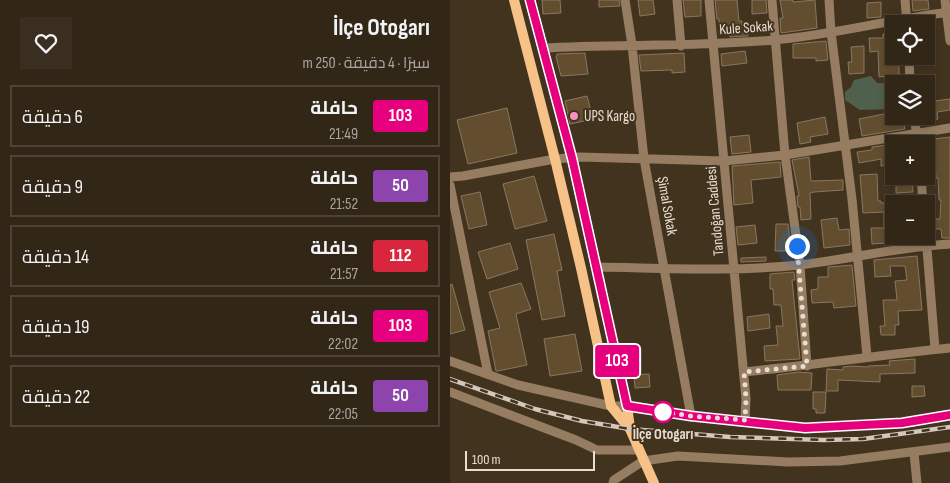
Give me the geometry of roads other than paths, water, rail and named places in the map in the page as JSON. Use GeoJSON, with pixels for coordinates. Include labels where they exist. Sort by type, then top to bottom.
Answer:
{"type":"FeatureCollection","features":[{"type":"Feature","properties":{"kind":"main road"},"geometry":{"type":"LineString","coordinates":[[514,0],[555,159],[611,406],[630,429]]}},
{"type":"Feature","properties":{"kind":"main road"},"geometry":{"type":"LineString","coordinates":[[530,0],[572,158],[627,406],[630,429],[654,483]]}},
{"type":"Feature","properties":{"kind":"street","name":"Şimal Sokak"},"geometry":{"type":"LineString","coordinates":[[625,0],[632,45],[644,159],[691,416]]}},
{"type":"Feature","properties":{"kind":"street"},"geometry":{"type":"LineString","coordinates":[[677,0],[681,46]]}},
{"type":"Feature","properties":{"kind":"street","name":"Tandoğan Caddesi"},"geometry":{"type":"LineString","coordinates":[[709,0],[744,372],[745,420]]}},
{"type":"Feature","properties":{"kind":"street"},"geometry":{"type":"LineString","coordinates":[[772,0],[785,155],[800,265],[807,366]]}},
{"type":"Feature","properties":{"kind":"street"},"geometry":{"type":"LineString","coordinates":[[829,0],[867,356]]}},
{"type":"Feature","properties":{"kind":"street"},"geometry":{"type":"LineString","coordinates":[[905,0],[906,15]]}},
{"type":"Feature","properties":{"kind":"street"},"geometry":{"type":"LineString","coordinates":[[945,0],[948,12],[950,41]]}},
{"type":"Feature","properties":{"kind":"street","name":"Kule Sokak"},"geometry":{"type":"LineString","coordinates":[[935,15],[948,12]]}},
{"type":"Feature","properties":{"kind":"street","name":"Kule Sokak"},"geometry":{"type":"LineString","coordinates":[[542,48],[632,45],[681,46],[775,40],[885,25]]}},
{"type":"Feature","properties":{"kind":"street"},"geometry":{"type":"LineString","coordinates":[[916,125],[917,135]]}},
{"type":"Feature","properties":{"kind":"street"},"geometry":{"type":"LineString","coordinates":[[450,177],[555,159],[572,158],[724,161],[785,155],[950,128]]}},
{"type":"Feature","properties":{"kind":"street"},"geometry":{"type":"LineString","coordinates":[[450,185],[488,374]]}},
{"type":"Feature","properties":{"kind":"street"},"geometry":{"type":"LineString","coordinates":[[935,242],[950,244]]}},
{"type":"Feature","properties":{"kind":"street"},"geometry":{"type":"LineString","coordinates":[[597,267],[734,269],[800,265],[857,257],[909,245]]}},
{"type":"Feature","properties":{"kind":"street"},"geometry":{"type":"LineString","coordinates":[[926,245],[935,349]]}},
{"type":"Feature","properties":{"kind":"street"},"geometry":{"type":"LineString","coordinates":[[744,372],[807,366],[867,356],[950,348]]}},
{"type":"Feature","properties":{"kind":"street"},"geometry":{"type":"LineString","coordinates":[[450,360],[518,385],[611,406],[627,406],[691,416],[745,420],[805,428],[902,423],[950,415]]}},
{"type":"Feature","properties":{"kind":"street"},"geometry":{"type":"LineString","coordinates":[[450,392],[598,450],[638,450]]}},
{"type":"Feature","properties":{"kind":"street"},"geometry":{"type":"LineString","coordinates":[[612,483],[643,461],[678,456],[788,462],[840,461],[950,447]]}},
{"type":"Feature","properties":{"kind":"street"},"geometry":{"type":"LineString","coordinates":[[914,453],[917,483]]}},
{"type":"Feature","properties":{"kind":"railway"},"geometry":{"type":"LineString","coordinates":[[450,379],[535,409],[582,421],[630,429],[730,437],[824,440],[863,439],[950,427]]}},
{"type":"Feature","properties":{"kind":"place","name":"UPS Kargo"},"geometry":{"type":"Point","coordinates":[574,116]}},
{"type":"Feature","properties":{"kind":"place","name":"İlçe Otogarı"},"geometry":{"type":"Point","coordinates":[663,412]}}]}
